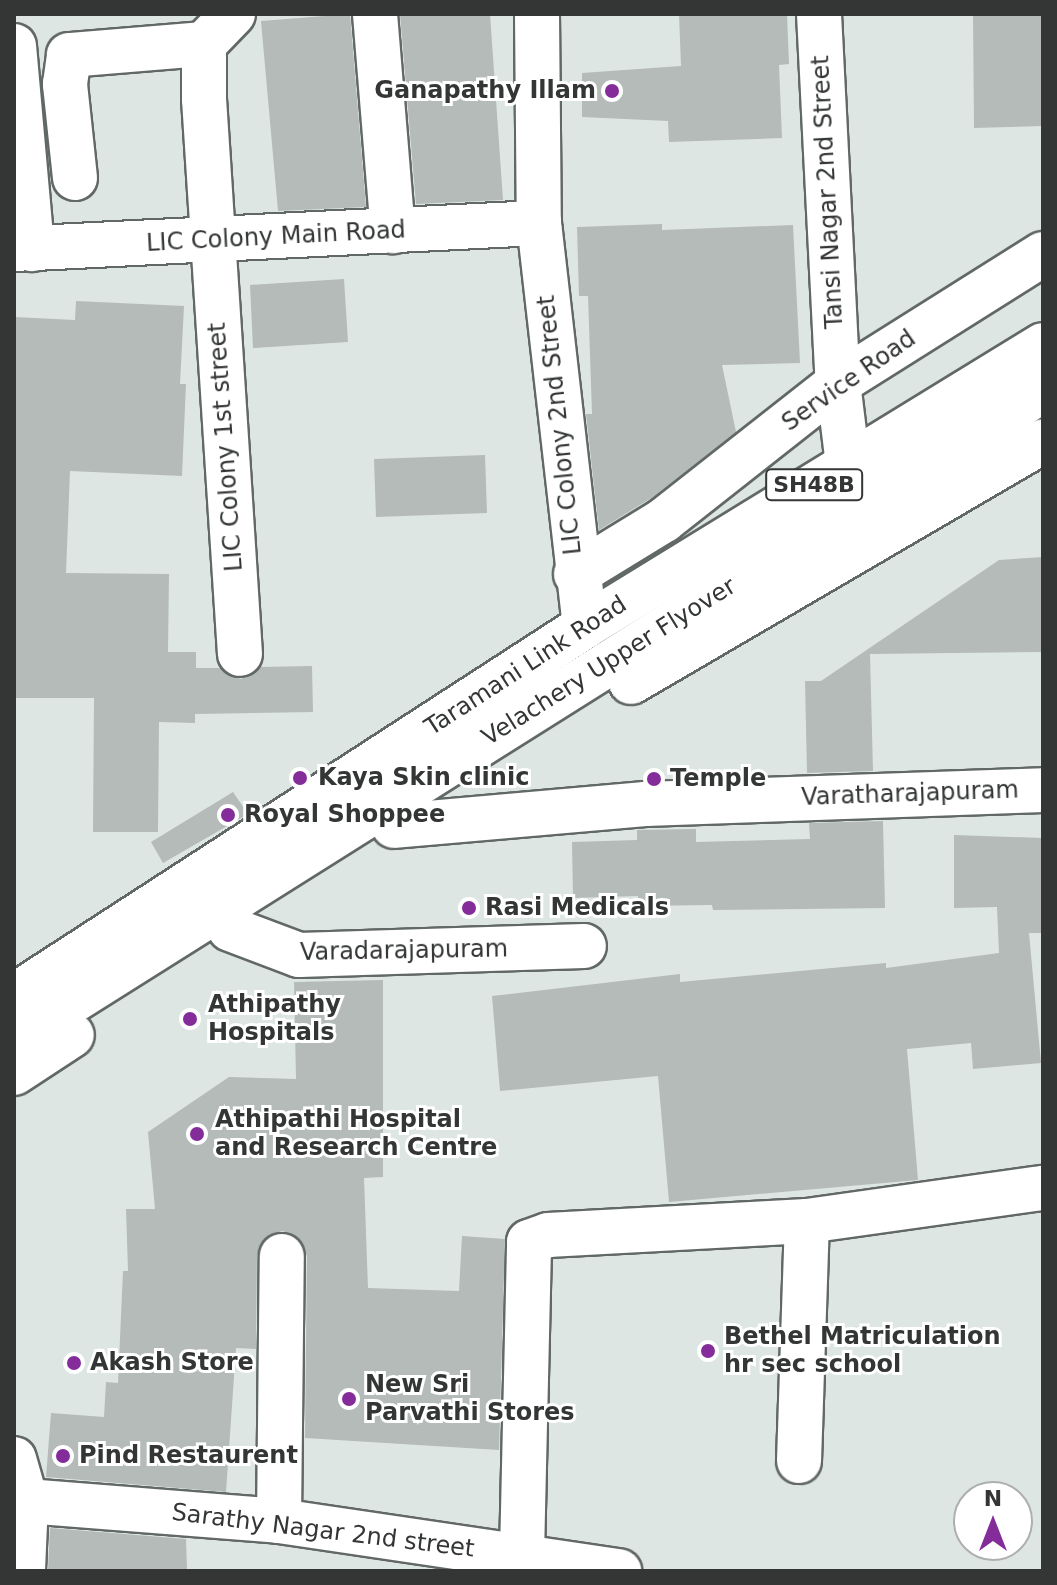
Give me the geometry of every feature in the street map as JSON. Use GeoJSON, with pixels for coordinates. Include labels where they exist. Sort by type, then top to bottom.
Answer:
{"type":"FeatureCollection","features":[{"type":"Feature","properties":{"kind":"street"},"geometry":{"type":"LineString","coordinates":[[375,14],[393,231]]}},
{"type":"Feature","properties":{"kind":"street","name":"LIC Colony 2nd Street"},"geometry":{"type":"LineString","coordinates":[[537,14],[539,223],[576,574],[585,626]]}},
{"type":"Feature","properties":{"kind":"street","name":"Tansi Nagar 2nd Street"},"geometry":{"type":"LineString","coordinates":[[819,14],[838,383],[848,465]]}},
{"type":"Feature","properties":{"kind":"street"},"geometry":{"type":"LineString","coordinates":[[75,178],[65,84],[69,55],[218,29]]}},
{"type":"Feature","properties":{"kind":"street","name":"LIC Colony 1st street"},"geometry":{"type":"LineString","coordinates":[[218,29],[213,241],[240,654]]}},
{"type":"Feature","properties":{"kind":"street"},"geometry":{"type":"LineString","coordinates":[[14,46],[23,249]]}},
{"type":"Feature","properties":{"kind":"street","name":"LIC Colony Main Road"},"geometry":{"type":"LineString","coordinates":[[23,249],[539,223]]}},
{"type":"Feature","properties":{"kind":"street","name":"Service Road"},"geometry":{"type":"LineString","coordinates":[[576,574],[664,520],[838,383],[1043,254]]}},
{"type":"Feature","properties":{"kind":"street","name":"Taramani Link Road"},"geometry":{"type":"LineString","coordinates":[[14,996],[585,626],[1043,345]]}},
{"type":"Feature","properties":{"kind":"street","name":"Velachery Upper Flyover"},"geometry":{"type":"LineString","coordinates":[[14,1038],[1043,390]]}},
{"type":"Feature","properties":{"kind":"street"},"geometry":{"type":"LineString","coordinates":[[14,1073],[230,929],[394,826],[1043,441]]}},
{"type":"Feature","properties":{"kind":"street","name":"Varatharajapuram"},"geometry":{"type":"LineString","coordinates":[[394,826],[646,804],[1043,790]]}},
{"type":"Feature","properties":{"kind":"street","name":"Varadarajapuram"},"geometry":{"type":"LineString","coordinates":[[230,929],[284,952],[315,956],[584,946]]}},
{"type":"Feature","properties":{"kind":"street"},"geometry":{"type":"LineString","coordinates":[[522,1555],[529,1242],[548,1235],[807,1221],[1026,1189]]}},
{"type":"Feature","properties":{"kind":"street"},"geometry":{"type":"LineString","coordinates":[[799,1461],[807,1221]]}},
{"type":"Feature","properties":{"kind":"street"},"geometry":{"type":"LineString","coordinates":[[279,1521],[282,1256]]}},
{"type":"Feature","properties":{"kind":"street"},"geometry":{"type":"LineString","coordinates":[[18,1479],[23,1571]]}},
{"type":"Feature","properties":{"kind":"street","name":"Sarathy Nagar 2nd street"},"geometry":{"type":"LineString","coordinates":[[18,1479],[619,1571]]}},
{"type":"Feature","properties":{"kind":"building"},"geometry":{"type":"Polygon","coordinates":[[[350,14],[366,207],[278,211],[261,21],[350,14]]]}},
{"type":"Feature","properties":{"kind":"building"},"geometry":{"type":"Polygon","coordinates":[[[400,14],[490,14],[503,200],[416,204],[400,14]]]}},
{"type":"Feature","properties":{"kind":"building"},"geometry":{"type":"Polygon","coordinates":[[[679,14],[787,14],[789,64],[779,65],[782,138],[669,142],[668,121],[582,117],[582,73],[681,66],[679,14]]]}},
{"type":"Feature","properties":{"kind":"building"},"geometry":{"type":"Polygon","coordinates":[[[973,14],[1043,14],[1043,126],[974,128],[973,14]]]}},
{"type":"Feature","properties":{"kind":"building"},"geometry":{"type":"Polygon","coordinates":[[[662,224],[662,230],[793,225],[800,363],[722,365],[736,432],[653,497],[599,530],[586,414],[592,414],[588,296],[579,296],[577,227],[662,224]]]}},
{"type":"Feature","properties":{"kind":"building"},"geometry":{"type":"Polygon","coordinates":[[[344,279],[348,342],[253,348],[250,285],[344,279]]]}},
{"type":"Feature","properties":{"kind":"building"},"geometry":{"type":"Polygon","coordinates":[[[76,301],[184,306],[180,384],[186,384],[182,476],[70,471],[66,573],[169,574],[168,652],[196,652],[196,668],[219,668],[241,679],[261,667],[312,666],[313,712],[195,714],[195,723],[159,722],[158,832],[93,832],[94,698],[14,698],[14,317],[75,320],[76,301]]]}},
{"type":"Feature","properties":{"kind":"building"},"geometry":{"type":"Polygon","coordinates":[[[485,455],[487,513],[376,517],[374,459],[485,455]]]}},
{"type":"Feature","properties":{"kind":"building"},"geometry":{"type":"Polygon","coordinates":[[[1043,557],[1043,652],[870,654],[873,771],[807,773],[805,681],[821,681],[999,560],[1043,557]]]}},
{"type":"Feature","properties":{"kind":"building"},"geometry":{"type":"Polygon","coordinates":[[[233,792],[248,814],[163,863],[151,842],[233,792]]]}},
{"type":"Feature","properties":{"kind":"building"},"geometry":{"type":"Polygon","coordinates":[[[883,821],[885,908],[713,910],[712,905],[638,906],[638,896],[573,898],[572,842],[637,840],[637,830],[696,829],[696,842],[810,839],[809,823],[883,821]]]}},
{"type":"Feature","properties":{"kind":"building"},"geometry":{"type":"Polygon","coordinates":[[[954,835],[1043,838],[1043,933],[1029,933],[1041,1063],[973,1069],[971,1043],[907,1049],[918,1180],[669,1202],[658,1076],[500,1091],[492,996],[680,974],[680,982],[886,963],[886,968],[999,953],[997,907],[954,908],[954,835]]]}},
{"type":"Feature","properties":{"kind":"building"},"geometry":{"type":"Polygon","coordinates":[[[383,980],[383,1177],[364,1178],[368,1288],[459,1291],[462,1236],[505,1239],[499,1450],[305,1438],[307,1256],[295,1235],[282,1231],[269,1235],[257,1255],[256,1349],[236,1348],[226,1492],[46,1477],[51,1413],[104,1417],[106,1382],[118,1383],[123,1271],[128,1271],[126,1209],[155,1209],[148,1132],[229,1077],[296,1079],[294,982],[383,980]]]}},
{"type":"Feature","properties":{"kind":"building"},"geometry":{"type":"Polygon","coordinates":[[[50,1528],[186,1539],[187,1571],[48,1571],[50,1528]]]}},
{"type":"Feature","properties":{"kind":"place","name":"Ganapathy Illam"},"geometry":{"type":"Point","coordinates":[612,91]}},
{"type":"Feature","properties":{"kind":"place","name":"Kaya Skin clinic"},"geometry":{"type":"Point","coordinates":[300,778]}},
{"type":"Feature","properties":{"kind":"place","name":"Temple"},"geometry":{"type":"Point","coordinates":[654,779]}},
{"type":"Feature","properties":{"kind":"place","name":"Royal Shoppee"},"geometry":{"type":"Point","coordinates":[228,815]}},
{"type":"Feature","properties":{"kind":"place","name":"Rasi Medicals"},"geometry":{"type":"Point","coordinates":[469,908]}},
{"type":"Feature","properties":{"kind":"place","name":"Athipathy Hospitals"},"geometry":{"type":"Point","coordinates":[190,1019]}},
{"type":"Feature","properties":{"kind":"place","name":"Athipathi Hospital and Research Centre"},"geometry":{"type":"Point","coordinates":[197,1134]}},
{"type":"Feature","properties":{"kind":"place","name":"Bethel Matriculation hr sec school"},"geometry":{"type":"Point","coordinates":[708,1351]}},
{"type":"Feature","properties":{"kind":"place","name":"Akash Store"},"geometry":{"type":"Point","coordinates":[74,1363]}},
{"type":"Feature","properties":{"kind":"place","name":"New Sri Parvathi Stores"},"geometry":{"type":"Point","coordinates":[349,1399]}},
{"type":"Feature","properties":{"kind":"place","name":"Pind Restaurent"},"geometry":{"type":"Point","coordinates":[63,1456]}}]}
